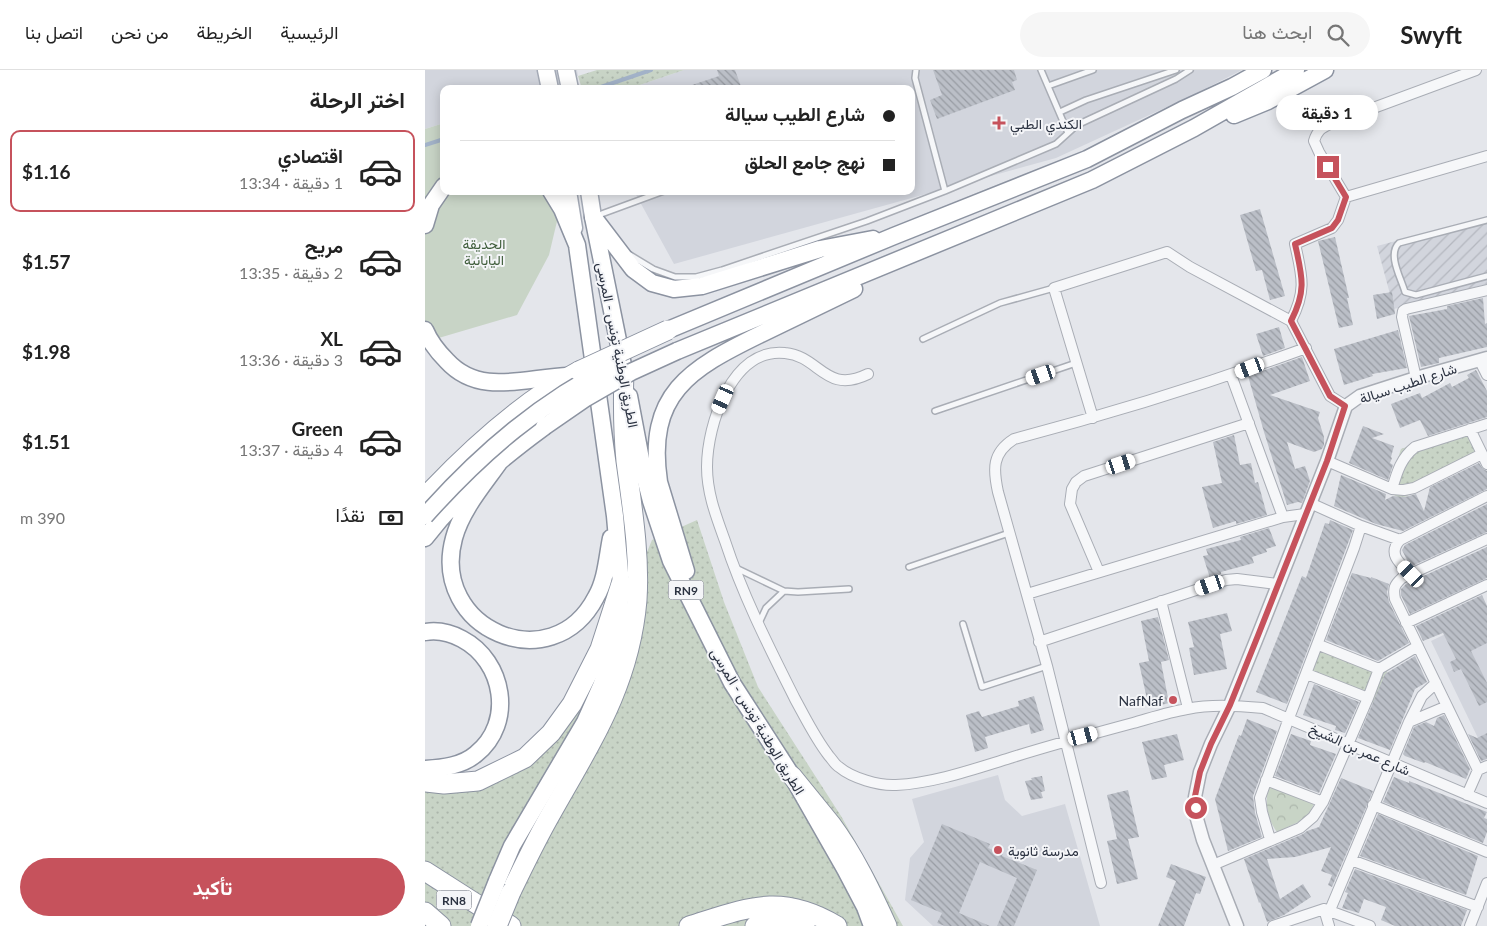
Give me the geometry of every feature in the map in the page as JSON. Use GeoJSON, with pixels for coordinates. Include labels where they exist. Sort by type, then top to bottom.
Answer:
{"type":"FeatureCollection","features":[{"type":"Feature","properties":{"kind":"highway"},"geometry":{"type":"LineString","coordinates":[[425,497],[465,456],[534,400],[574,374],[668,330]]}},
{"type":"Feature","properties":{"kind":"highway","name":"RN9"},"geometry":{"type":"LineString","coordinates":[[497,926],[504,887],[600,728],[616,692],[628,655],[636,609],[637,571],[624,430],[624,370]]}},
{"type":"Feature","properties":{"kind":"highway"},"geometry":{"type":"LineString","coordinates":[[425,782],[445,784],[478,781],[525,758],[551,733],[572,704],[600,649],[621,584]]}},
{"type":"Feature","properties":{"kind":"highway"},"geometry":{"type":"LineString","coordinates":[[792,776],[831,825],[856,863],[887,926]]}},
{"type":"Feature","properties":{"kind":"highway"},"geometry":{"type":"LineString","coordinates":[[425,873],[511,926]]}},
{"type":"Feature","properties":{"kind":"highway","name":"RN8"},"geometry":{"type":"LineString","coordinates":[[425,873],[483,926]]}},
{"type":"Feature","properties":{"kind":"highway"},"geometry":{"type":"LineString","coordinates":[[689,926],[760,906],[783,905],[805,910],[837,926]]}},
{"type":"Feature","properties":{"kind":"highway","name":"RN8"},"geometry":{"type":"LineString","coordinates":[[425,912],[441,926]]}},
{"type":"Feature","properties":{"kind":"highway"},"geometry":{"type":"LineString","coordinates":[[755,926],[776,922],[792,922],[805,926]]}},
{"type":"Feature","properties":{"kind":"main road"},"geometry":{"type":"LineString","coordinates":[[547,70],[549,85]]}},
{"type":"Feature","properties":{"kind":"main road"},"geometry":{"type":"LineString","coordinates":[[566,70],[569,85]]}},
{"type":"Feature","properties":{"kind":"main road"},"geometry":{"type":"LineString","coordinates":[[1182,110],[1242,70]]}},
{"type":"Feature","properties":{"kind":"main road"},"geometry":{"type":"LineString","coordinates":[[425,516],[473,465],[514,428],[568,389],[635,354],[668,330],[894,236],[1087,159],[1263,70]]}},
{"type":"Feature","properties":{"kind":"main road"},"geometry":{"type":"LineString","coordinates":[[425,538],[457,500],[503,457],[586,398],[631,372],[955,235],[1092,180],[1194,128],[1296,70]]}},
{"type":"Feature","properties":{"kind":"main road"},"geometry":{"type":"LineString","coordinates":[[1194,128],[1230,117],[1269,101],[1325,70]]}},
{"type":"Feature","properties":{"kind":"main road"},"geometry":{"type":"LineString","coordinates":[[425,225],[431,205],[440,192]]}},
{"type":"Feature","properties":{"kind":"main road"},"geometry":{"type":"LineString","coordinates":[[553,195],[562,209],[577,245]]}},
{"type":"Feature","properties":{"kind":"main road"},"geometry":{"type":"LineString","coordinates":[[568,195],[577,245]]}},
{"type":"Feature","properties":{"kind":"main road","name":"الطريق الوطنية تونس - المرسى"},"geometry":{"type":"LineString","coordinates":[[590,195],[643,470],[671,561],[732,683],[792,776],[845,869],[865,907],[872,926]]}},
{"type":"Feature","properties":{"kind":"main road"},"geometry":{"type":"LineString","coordinates":[[593,217],[611,238],[625,260],[642,277],[663,287],[674,289],[693,288],[711,284],[838,245],[894,236]]}},
{"type":"Feature","properties":{"kind":"main road"},"geometry":{"type":"LineString","coordinates":[[700,619],[659,482],[657,468],[656,452],[659,426],[663,412],[673,394],[687,378],[729,349],[918,258],[955,235]]}},
{"type":"Feature","properties":{"kind":"main road","name":"RN9"},"geometry":{"type":"LineString","coordinates":[[479,926],[504,887],[512,846],[585,722],[601,686],[613,651],[619,616],[621,584],[615,516],[577,245]]}},
{"type":"Feature","properties":{"kind":"main road"},"geometry":{"type":"LineString","coordinates":[[425,330],[437,351],[450,365],[466,376],[481,382],[496,384],[574,374]]}},
{"type":"Feature","properties":{"kind":"main road"},"geometry":{"type":"LineString","coordinates":[[503,457],[459,524],[451,551],[451,571],[456,591],[465,608],[486,627],[507,638],[523,641],[539,640],[555,635],[572,626],[586,613],[597,597],[603,579],[615,516]]}},
{"type":"Feature","properties":{"kind":"main road"},"geometry":{"type":"LineString","coordinates":[[425,632],[454,634],[472,644],[487,658],[497,676],[501,696],[499,717],[491,738],[476,755],[455,765],[425,768]]}},
{"type":"Feature","properties":{"kind":"street"},"geometry":{"type":"LineString","coordinates":[[1346,197],[1319,152],[1314,140],[1317,132],[1322,127],[1476,70]]}},
{"type":"Feature","properties":{"kind":"street"},"geometry":{"type":"LineString","coordinates":[[1346,197],[1487,156]]}},
{"type":"Feature","properties":{"kind":"street"},"geometry":{"type":"LineString","coordinates":[[1291,321],[1301,296],[1303,280],[1295,244],[1332,228],[1338,220],[1346,197]]}},
{"type":"Feature","properties":{"kind":"street"},"geometry":{"type":"LineString","coordinates":[[1093,418],[1054,288],[1167,252],[1190,268],[1291,321],[1330,396],[1345,406]]}},
{"type":"Feature","properties":{"kind":"street"},"geometry":{"type":"LineString","coordinates":[[1416,378],[1401,317],[1403,312],[1406,309],[1487,290]]}},
{"type":"Feature","properties":{"kind":"street"},"geometry":{"type":"LineString","coordinates":[[1101,883],[1047,666],[1009,532],[995,474],[997,456],[1004,445],[1014,439],[1093,418],[1231,375],[1306,348]]}},
{"type":"Feature","properties":{"kind":"street","name":"شارع عمر بن الشيخ"},"geometry":{"type":"LineString","coordinates":[[868,374],[846,381],[831,377],[796,354],[771,353],[758,358],[740,370],[729,386],[717,412],[710,436],[707,467],[711,502],[733,566],[758,626],[816,738],[838,767],[865,780],[893,785],[918,783],[1188,708],[1230,705],[1263,708],[1487,803]]}},
{"type":"Feature","properties":{"kind":"street"},"geometry":{"type":"LineString","coordinates":[[1483,360],[1487,375]]}},
{"type":"Feature","properties":{"kind":"street","name":"شارع الطيب سيالة"},"geometry":{"type":"LineString","coordinates":[[1237,926],[1203,840],[1197,819],[1195,796],[1200,772],[1230,705],[1327,461],[1345,406],[1360,396],[1416,378],[1483,360]]}},
{"type":"Feature","properties":{"kind":"street"},"geometry":{"type":"LineString","coordinates":[[1231,375],[1283,517]]}},
{"type":"Feature","properties":{"kind":"street"},"geometry":{"type":"LineString","coordinates":[[1099,572],[1070,504],[1072,489],[1076,482],[1084,476],[1249,423]]}},
{"type":"Feature","properties":{"kind":"street"},"geometry":{"type":"LineString","coordinates":[[1392,489],[1401,462],[1407,453],[1415,447],[1487,424]]}},
{"type":"Feature","properties":{"kind":"street"},"geometry":{"type":"LineString","coordinates":[[1327,461],[1392,489],[1404,490],[1414,488],[1485,459],[1470,429]]}},
{"type":"Feature","properties":{"kind":"street"},"geometry":{"type":"LineString","coordinates":[[1411,574],[1395,559],[1394,549],[1400,540],[1487,496]]}},
{"type":"Feature","properties":{"kind":"street"},"geometry":{"type":"LineString","coordinates":[[1027,594],[1308,508],[1400,540]]}},
{"type":"Feature","properties":{"kind":"street"},"geometry":{"type":"LineString","coordinates":[[1270,839],[1262,812],[1261,798],[1266,780],[1319,645],[1361,526]]}},
{"type":"Feature","properties":{"kind":"street"},"geometry":{"type":"LineString","coordinates":[[1467,795],[1482,768],[1447,706],[1406,623],[1393,591],[1396,584],[1411,574],[1487,539]]}},
{"type":"Feature","properties":{"kind":"street"},"geometry":{"type":"LineString","coordinates":[[1039,642],[1226,580],[1237,579],[1277,584]]}},
{"type":"Feature","properties":{"kind":"street"},"geometry":{"type":"LineString","coordinates":[[1406,623],[1487,585]]}},
{"type":"Feature","properties":{"kind":"street"},"geometry":{"type":"LineString","coordinates":[[1161,602],[1188,708]]}},
{"type":"Feature","properties":{"kind":"street"},"geometry":{"type":"LineString","coordinates":[[1319,645],[1379,669]]}},
{"type":"Feature","properties":{"kind":"street"},"geometry":{"type":"LineString","coordinates":[[1213,865],[1270,839],[1300,828],[1313,818],[1323,802],[1379,669],[1418,646]]}},
{"type":"Feature","properties":{"kind":"street"},"geometry":{"type":"LineString","coordinates":[[1307,674],[1368,698]]}},
{"type":"Feature","properties":{"kind":"street"},"geometry":{"type":"LineString","coordinates":[[1329,926],[1327,910],[1351,860],[1391,762],[1422,696],[1436,683]]}},
{"type":"Feature","properties":{"kind":"street"},"geometry":{"type":"LineString","coordinates":[[1409,722],[1447,706]]}},
{"type":"Feature","properties":{"kind":"street"},"geometry":{"type":"LineString","coordinates":[[1266,780],[1323,802]]}},
{"type":"Feature","properties":{"kind":"street"},"geometry":{"type":"LineString","coordinates":[[1373,805],[1487,852]]}},
{"type":"Feature","properties":{"kind":"street"},"geometry":{"type":"LineString","coordinates":[[1351,860],[1477,907]]}},
{"type":"Feature","properties":{"kind":"street"},"geometry":{"type":"LineString","coordinates":[[1470,926],[1487,883]]}},
{"type":"Feature","properties":{"kind":"street"},"geometry":{"type":"LineString","coordinates":[[1273,926],[1327,910],[1370,926]]}},
{"type":"Feature","properties":{"kind":"lane"},"geometry":{"type":"LineString","coordinates":[[915,70],[915,78],[945,191]]}},
{"type":"Feature","properties":{"kind":"lane"},"geometry":{"type":"LineString","coordinates":[[1041,70],[1068,132]]}},
{"type":"Feature","properties":{"kind":"lane"},"geometry":{"type":"LineString","coordinates":[[1049,86],[1093,70]]}},
{"type":"Feature","properties":{"kind":"lane"},"geometry":{"type":"LineString","coordinates":[[1060,112],[1086,100],[1176,70]]}},
{"type":"Feature","properties":{"kind":"lane"},"geometry":{"type":"LineString","coordinates":[[611,238],[631,256],[653,269],[675,277],[696,277],[723,270],[867,221],[945,191],[1056,144],[1077,125],[1176,79],[1190,70]]}},
{"type":"Feature","properties":{"kind":"lane"},"geometry":{"type":"LineString","coordinates":[[593,217],[653,195]]}},
{"type":"Feature","properties":{"kind":"lane"},"geometry":{"type":"LineString","coordinates":[[1487,220],[1399,243],[1394,247],[1393,254],[1405,292],[1410,295],[1487,276]]}},
{"type":"Feature","properties":{"kind":"lane"},"geometry":{"type":"LineString","coordinates":[[923,338],[1000,303],[1054,288]]}},
{"type":"Feature","properties":{"kind":"lane"},"geometry":{"type":"LineString","coordinates":[[935,411],[1076,363]]}},
{"type":"Feature","properties":{"kind":"lane"},"geometry":{"type":"LineString","coordinates":[[909,567],[1009,532]]}},
{"type":"Feature","properties":{"kind":"lane"},"geometry":{"type":"LineString","coordinates":[[733,566],[784,591],[849,589]]}},
{"type":"Feature","properties":{"kind":"lane"},"geometry":{"type":"LineString","coordinates":[[758,626],[766,608],[784,591]]}},
{"type":"Feature","properties":{"kind":"lane"},"geometry":{"type":"LineString","coordinates":[[963,624],[982,687],[1047,666]]}},
{"type":"Feature","properties":{"kind":"shaded area"},"geometry":{"type":"Polygon","coordinates":[[[425,70],[577,70],[578,76],[557,85],[440,85],[440,124],[425,129],[425,70]]]}},
{"type":"Feature","properties":{"kind":"shaded area"},"geometry":{"type":"Polygon","coordinates":[[[684,70],[1242,70],[1195,94],[1056,158],[674,264],[636,195],[915,195],[915,85],[640,85],[684,70]]]}},
{"type":"Feature","properties":{"kind":"shaded area"},"geometry":{"type":"Polygon","coordinates":[[[1487,217],[1487,284],[1394,309],[1377,246],[1487,217]]]}},
{"type":"Feature","properties":{"kind":"shaded area"},"geometry":{"type":"Polygon","coordinates":[[[1487,614],[1487,733],[1478,738],[1431,641],[1487,614]]]}},
{"type":"Feature","properties":{"kind":"shaded area","name":"مدرسة ثانوية"},"geometry":{"type":"Polygon","coordinates":[[[998,775],[1005,800],[1022,816],[1065,804],[1100,926],[933,926],[905,900],[910,858],[924,842],[912,799],[998,775]]]}},
{"type":"Feature","properties":{"kind":"green space"},"geometry":{"type":"Polygon","coordinates":[[[597,70],[684,70],[640,85],[581,85],[578,76],[597,70]]]}},
{"type":"Feature","properties":{"kind":"green space","name":"الحديقة اليابانية"},"geometry":{"type":"Polygon","coordinates":[[[440,124],[440,195],[563,196],[549,255],[517,315],[425,342],[425,129],[440,124]]]}},
{"type":"Feature","properties":{"kind":"green space"},"geometry":{"type":"Polygon","coordinates":[[[1471,424],[1487,455],[1401,499],[1387,491],[1401,449],[1471,424]]]}},
{"type":"Feature","properties":{"kind":"green space"},"geometry":{"type":"Polygon","coordinates":[[[697,520],[724,602],[758,687],[841,816],[903,926],[425,926],[425,787],[444,789],[560,736],[582,707],[652,540],[697,520]]]}},
{"type":"Feature","properties":{"kind":"green space"},"geometry":{"type":"Polygon","coordinates":[[[1316,641],[1388,669],[1375,704],[1303,676],[1316,641]]]}},
{"type":"Feature","properties":{"kind":"green space"},"geometry":{"type":"Polygon","coordinates":[[[1269,784],[1316,800],[1307,818],[1277,832],[1273,827],[1267,809],[1269,784]]]}},
{"type":"Feature","properties":{"kind":"building"},"geometry":{"type":"Polygon","coordinates":[[[717,70],[735,70],[741,85],[692,85],[719,76],[717,70]]]}},
{"type":"Feature","properties":{"kind":"building"},"geometry":{"type":"Polygon","coordinates":[[[933,70],[1014,70],[1017,80],[1012,82],[1015,90],[937,119],[930,100],[942,95],[933,70]]]}},
{"type":"Feature","properties":{"kind":"building"},"geometry":{"type":"Polygon","coordinates":[[[1260,209],[1285,296],[1270,300],[1262,270],[1256,271],[1240,215],[1260,209]]]}},
{"type":"Feature","properties":{"kind":"building"},"geometry":{"type":"Polygon","coordinates":[[[1335,237],[1353,325],[1339,328],[1318,241],[1335,237]]]}},
{"type":"Feature","properties":{"kind":"building"},"geometry":{"type":"Polygon","coordinates":[[[1392,292],[1395,314],[1377,319],[1373,295],[1392,292]]]}},
{"type":"Feature","properties":{"kind":"building"},"geometry":{"type":"Polygon","coordinates":[[[1483,298],[1485,324],[1487,323],[1487,347],[1439,358],[1439,363],[1421,367],[1409,316],[1447,309],[1447,306],[1483,298]]]}},
{"type":"Feature","properties":{"kind":"building"},"geometry":{"type":"Polygon","coordinates":[[[1279,327],[1285,348],[1263,356],[1256,334],[1279,327]]]}},
{"type":"Feature","properties":{"kind":"building"},"geometry":{"type":"Polygon","coordinates":[[[1398,330],[1407,368],[1372,374],[1373,376],[1344,385],[1334,349],[1398,330]]]}},
{"type":"Feature","properties":{"kind":"building"},"geometry":{"type":"Polygon","coordinates":[[[1302,357],[1310,381],[1270,395],[1320,412],[1318,418],[1324,437],[1324,445],[1322,449],[1314,452],[1287,442],[1295,469],[1305,466],[1310,481],[1302,503],[1298,502],[1287,505],[1248,376],[1302,357]]]}},
{"type":"Feature","properties":{"kind":"building"},"geometry":{"type":"Polygon","coordinates":[[[1476,370],[1487,391],[1487,417],[1428,436],[1420,420],[1400,428],[1391,404],[1420,393],[1422,398],[1450,383],[1452,387],[1469,378],[1467,375],[1476,370]]]}},
{"type":"Feature","properties":{"kind":"building"},"geometry":{"type":"Polygon","coordinates":[[[1363,426],[1384,434],[1372,438],[1394,446],[1390,463],[1393,465],[1388,480],[1349,463],[1363,426]]]}},
{"type":"Feature","properties":{"kind":"building"},"geometry":{"type":"Polygon","coordinates":[[[1234,435],[1240,465],[1251,463],[1255,483],[1258,482],[1267,515],[1213,528],[1202,487],[1222,483],[1213,442],[1234,435]]]}},
{"type":"Feature","properties":{"kind":"building"},"geometry":{"type":"Polygon","coordinates":[[[1479,463],[1487,471],[1487,489],[1403,531],[1376,524],[1334,506],[1341,475],[1386,494],[1385,500],[1393,496],[1405,497],[1416,494],[1424,511],[1430,487],[1479,463]]]}},
{"type":"Feature","properties":{"kind":"building"},"geometry":{"type":"Polygon","coordinates":[[[1487,504],[1487,532],[1412,566],[1408,562],[1402,550],[1405,545],[1487,504]]]}},
{"type":"Feature","properties":{"kind":"building"},"geometry":{"type":"Polygon","coordinates":[[[1330,520],[1353,530],[1287,704],[1256,692],[1302,576],[1306,578],[1325,523],[1329,524],[1330,520]]]}},
{"type":"Feature","properties":{"kind":"building"},"geometry":{"type":"Polygon","coordinates":[[[1269,528],[1276,546],[1266,549],[1267,552],[1252,557],[1254,563],[1221,572],[1221,574],[1210,578],[1203,556],[1208,555],[1206,549],[1241,540],[1240,537],[1269,528]]]}},
{"type":"Feature","properties":{"kind":"building"},"geometry":{"type":"Polygon","coordinates":[[[1487,547],[1487,578],[1410,614],[1401,595],[1401,589],[1406,584],[1487,547]]]}},
{"type":"Feature","properties":{"kind":"building"},"geometry":{"type":"Polygon","coordinates":[[[1352,573],[1371,577],[1389,584],[1387,592],[1389,602],[1409,643],[1378,661],[1326,640],[1352,573]]]}},
{"type":"Feature","properties":{"kind":"building"},"geometry":{"type":"Polygon","coordinates":[[[1482,595],[1487,606],[1487,643],[1471,651],[1487,683],[1487,702],[1479,706],[1461,669],[1454,672],[1450,662],[1456,659],[1443,633],[1423,641],[1416,626],[1482,595]]]}},
{"type":"Feature","properties":{"kind":"building"},"geometry":{"type":"Polygon","coordinates":[[[1227,613],[1232,631],[1220,634],[1227,669],[1194,675],[1189,648],[1194,647],[1188,622],[1227,613]]]}},
{"type":"Feature","properties":{"kind":"building"},"geometry":{"type":"Polygon","coordinates":[[[1158,617],[1169,660],[1161,662],[1169,703],[1149,708],[1139,663],[1149,661],[1141,621],[1158,617]]]}},
{"type":"Feature","properties":{"kind":"building"},"geometry":{"type":"Polygon","coordinates":[[[1415,656],[1427,682],[1415,689],[1390,750],[1358,738],[1385,674],[1415,656]]]}},
{"type":"Feature","properties":{"kind":"building"},"geometry":{"type":"Polygon","coordinates":[[[1314,684],[1359,702],[1345,733],[1335,730],[1336,726],[1303,715],[1314,684]]]}},
{"type":"Feature","properties":{"kind":"building"},"geometry":{"type":"Polygon","coordinates":[[[1034,696],[1044,730],[1031,734],[1029,724],[985,737],[988,748],[975,752],[966,715],[979,711],[982,717],[1019,706],[1018,701],[1034,696]]]}},
{"type":"Feature","properties":{"kind":"building"},"geometry":{"type":"Polygon","coordinates":[[[1444,715],[1470,769],[1466,779],[1403,754],[1414,727],[1426,722],[1434,726],[1437,718],[1444,715]]]}},
{"type":"Feature","properties":{"kind":"building"},"geometry":{"type":"Polygon","coordinates":[[[1247,719],[1277,731],[1253,796],[1255,813],[1262,837],[1228,851],[1215,799],[1247,719]]]}},
{"type":"Feature","properties":{"kind":"building"},"geometry":{"type":"Polygon","coordinates":[[[1487,733],[1487,759],[1481,761],[1468,734],[1477,738],[1487,733]]]}},
{"type":"Feature","properties":{"kind":"building"},"geometry":{"type":"Polygon","coordinates":[[[1177,734],[1184,760],[1164,765],[1167,777],[1152,780],[1142,742],[1177,734]]]}},
{"type":"Feature","properties":{"kind":"building"},"geometry":{"type":"Polygon","coordinates":[[[1291,734],[1311,741],[1310,745],[1336,754],[1319,793],[1275,776],[1291,734]]]}},
{"type":"Feature","properties":{"kind":"building"},"geometry":{"type":"Polygon","coordinates":[[[1042,776],[1045,791],[1041,792],[1043,798],[1031,800],[1025,781],[1042,776]]]}},
{"type":"Feature","properties":{"kind":"building"},"geometry":{"type":"Polygon","coordinates":[[[1394,777],[1409,783],[1409,781],[1487,812],[1484,818],[1487,819],[1487,832],[1483,843],[1383,802],[1394,777]]]}},
{"type":"Feature","properties":{"kind":"building"},"geometry":{"type":"Polygon","coordinates":[[[1341,778],[1373,791],[1332,887],[1328,885],[1332,875],[1321,871],[1331,847],[1295,857],[1267,859],[1280,899],[1303,884],[1311,897],[1284,915],[1267,922],[1244,859],[1319,827],[1341,778]]]}},
{"type":"Feature","properties":{"kind":"building"},"geometry":{"type":"Polygon","coordinates":[[[1128,790],[1139,837],[1128,839],[1138,879],[1117,884],[1107,841],[1117,839],[1107,795],[1128,790]]]}},
{"type":"Feature","properties":{"kind":"building"},"geometry":{"type":"Polygon","coordinates":[[[1378,814],[1478,856],[1466,895],[1360,856],[1378,814]]]}},
{"type":"Feature","properties":{"kind":"building"},"geometry":{"type":"Polygon","coordinates":[[[942,824],[990,844],[988,848],[1003,854],[1002,856],[1037,870],[1014,926],[997,926],[1017,878],[980,862],[959,913],[990,926],[945,926],[937,923],[942,913],[911,900],[942,824]]]}},
{"type":"Feature","properties":{"kind":"building"},"geometry":{"type":"Polygon","coordinates":[[[1171,864],[1206,877],[1200,894],[1196,893],[1184,926],[1158,926],[1176,881],[1166,877],[1171,864]]]}},
{"type":"Feature","properties":{"kind":"building"},"geometry":{"type":"Polygon","coordinates":[[[1355,869],[1467,910],[1461,926],[1395,926],[1381,920],[1386,907],[1364,899],[1359,913],[1342,908],[1348,893],[1345,892],[1355,869]]]}},
{"type":"Feature","properties":{"kind":"waterway"},"geometry":{"type":"LineString","coordinates":[[607,85],[651,70]]}},
{"type":"Feature","properties":{"kind":"waterway"},"geometry":{"type":"LineString","coordinates":[[425,145],[440,140]]}},
{"type":"Feature","properties":{"kind":"place","name":"الكندي الطبي"},"geometry":{"type":"Point","coordinates":[999,123]}},
{"type":"Feature","properties":{"kind":"place","name":"NafNaf"},"geometry":{"type":"Point","coordinates":[1173,700]}},
{"type":"Feature","properties":{"kind":"place","name":"مدرسة ثانوية"},"geometry":{"type":"Point","coordinates":[998,850]}},
{"type":"Feature","properties":{"kind":"route"},"geometry":{"type":"LineString","coordinates":[[1196,808],[1195,796],[1200,772],[1259,633],[1327,461],[1345,406],[1330,396],[1291,321],[1301,296],[1303,280],[1295,244],[1332,228],[1338,220],[1346,197],[1328,167]]}}]}
